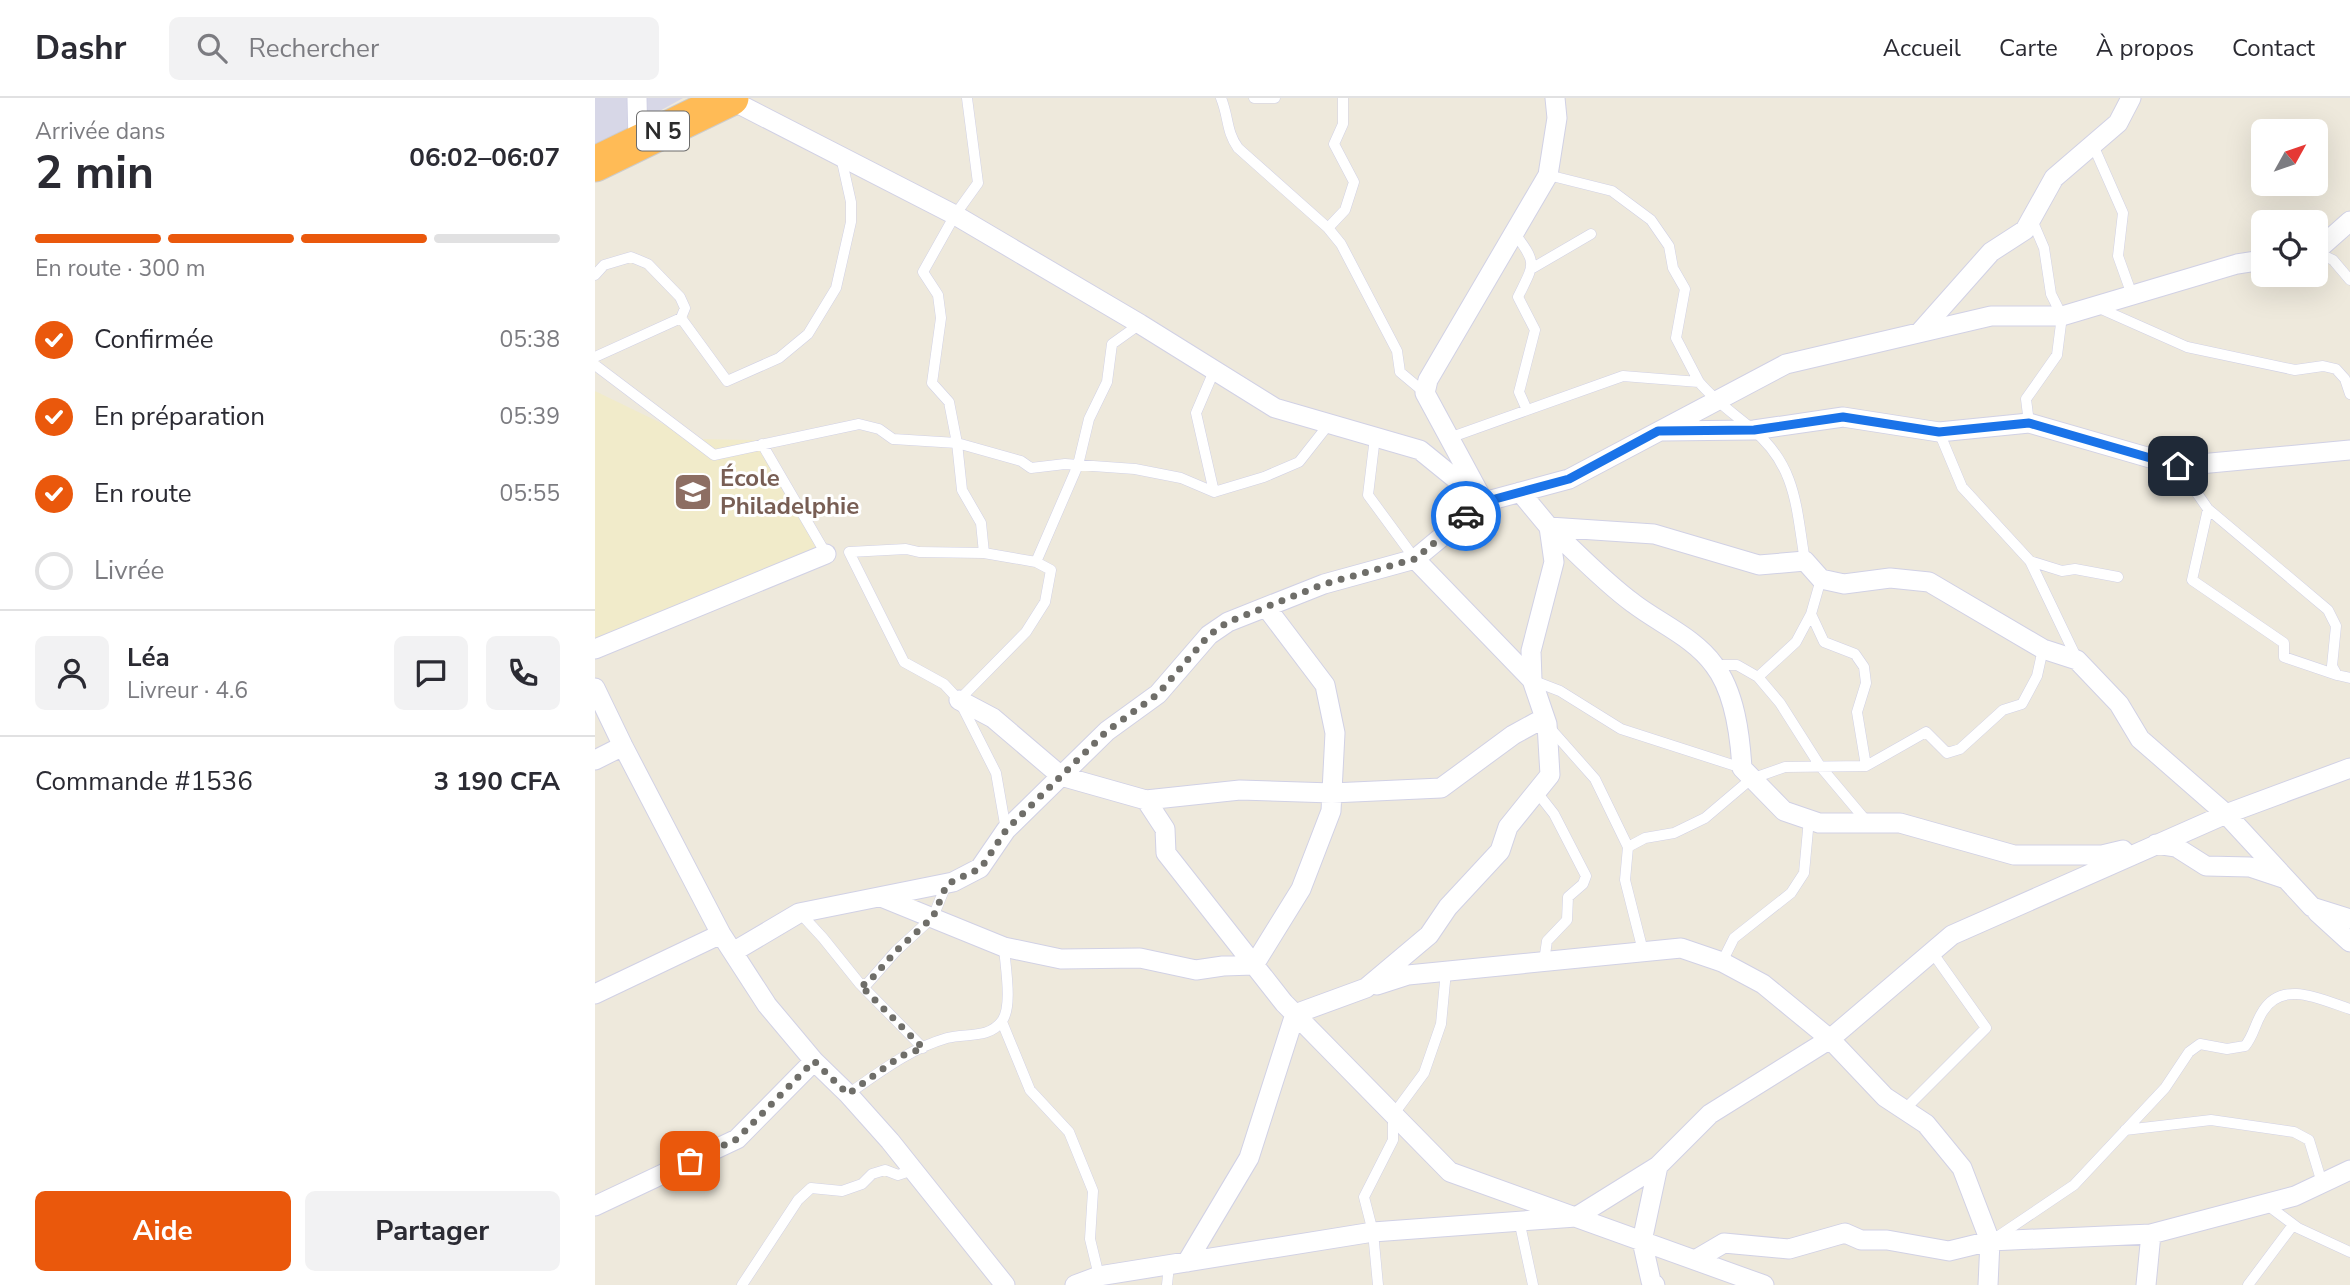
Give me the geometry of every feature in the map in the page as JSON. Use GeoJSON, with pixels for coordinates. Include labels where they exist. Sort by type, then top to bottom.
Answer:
{"type":"FeatureCollection","features":[{"type":"Feature","properties":{"kind":"highway","name":"N 5"},"geometry":{"type":"LineString","coordinates":[[595,164],[730,99]]}},
{"type":"Feature","properties":{"kind":"street"},"geometry":{"type":"LineString","coordinates":[[637,98],[638,143]]}},
{"type":"Feature","properties":{"kind":"street"},"geometry":{"type":"LineString","coordinates":[[1484,502],[1425,393],[1428,380],[1548,175],[1557,118],[1555,98]]}},
{"type":"Feature","properties":{"kind":"street"},"geometry":{"type":"LineString","coordinates":[[1557,118],[1570,98]]}},
{"type":"Feature","properties":{"kind":"street"},"geometry":{"type":"LineString","coordinates":[[1920,332],[1991,252],[2025,230],[2054,178],[2118,122],[2131,98]]}},
{"type":"Feature","properties":{"kind":"street"},"geometry":{"type":"LineString","coordinates":[[730,99],[955,215],[1140,324],[1275,408],[1420,450],[1484,502]]}},
{"type":"Feature","properties":{"kind":"street"},"geometry":{"type":"LineString","coordinates":[[2328,240],[2350,220]]}},
{"type":"Feature","properties":{"kind":"street"},"geometry":{"type":"LineString","coordinates":[[733,952],[799,913],[947,884],[981,868],[1006,830],[1107,731],[1158,694],[1209,635],[1228,622],[1324,584],[1415,559],[1484,502],[1569,479],[1786,364],[1991,316],[2063,316],[2251,262]]}},
{"type":"Feature","properties":{"kind":"street"},"geometry":{"type":"LineString","coordinates":[[1658,431],[1754,430],[1843,417],[1939,432],[2029,423],[2178,466],[2350,450]]}},
{"type":"Feature","properties":{"kind":"street"},"geometry":{"type":"LineString","coordinates":[[1520,492],[1549,527],[1630,602],[1698,648],[1714,664],[1726,685],[1747,773],[1784,811],[1819,823],[1901,822],[2014,855],[2102,855],[2160,843],[2176,847],[2206,866],[2251,867],[2285,879]]}},
{"type":"Feature","properties":{"kind":"street"},"geometry":{"type":"LineString","coordinates":[[1549,527],[1654,534],[1759,565],[1805,561],[1821,579],[1844,584],[1890,578],[1929,582],[2043,649],[2077,660],[2119,704],[2140,739],[2226,814],[2312,907],[2350,942]]}},
{"type":"Feature","properties":{"kind":"street"},"geometry":{"type":"LineString","coordinates":[[1366,988],[1429,935],[1448,907],[1500,851],[1508,827],[1550,775],[1546,721],[1532,680],[1531,651],[1554,562],[1549,527]]}},
{"type":"Feature","properties":{"kind":"street"},"geometry":{"type":"LineString","coordinates":[[595,649],[826,554]]}},
{"type":"Feature","properties":{"kind":"street"},"geometry":{"type":"LineString","coordinates":[[1415,559],[1532,680]]}},
{"type":"Feature","properties":{"kind":"street"},"geometry":{"type":"LineString","coordinates":[[1254,965],[1301,889],[1331,811],[1335,733],[1325,685],[1266,607]]}},
{"type":"Feature","properties":{"kind":"street"},"geometry":{"type":"LineString","coordinates":[[595,688],[721,934],[767,1005],[913,1170],[1006,1285]]}},
{"type":"Feature","properties":{"kind":"street"},"geometry":{"type":"LineString","coordinates":[[959,701],[993,718],[1061,776],[1146,800],[1240,790],[1332,793],[1441,788],[1513,735],[1546,721]]}},
{"type":"Feature","properties":{"kind":"street"},"geometry":{"type":"LineString","coordinates":[[595,760],[623,746]]}},
{"type":"Feature","properties":{"kind":"street"},"geometry":{"type":"LineString","coordinates":[[1075,1285],[1100,1276],[1373,1232],[1519,1219],[1576,1217],[1658,1166],[1710,1114],[1830,1039],[1952,935],[2226,814],[2350,768]]}},
{"type":"Feature","properties":{"kind":"street"},"geometry":{"type":"LineString","coordinates":[[1146,800],[1165,830],[1166,853],[1254,965],[1295,1014],[1450,1172],[1764,1285]]}},
{"type":"Feature","properties":{"kind":"street"},"geometry":{"type":"LineString","coordinates":[[880,897],[1004,947],[1061,959],[1140,958],[1196,970],[1254,965]]}},
{"type":"Feature","properties":{"kind":"street"},"geometry":{"type":"LineString","coordinates":[[2312,907],[2350,919]]}},
{"type":"Feature","properties":{"kind":"street"},"geometry":{"type":"LineString","coordinates":[[595,994],[721,934]]}},
{"type":"Feature","properties":{"kind":"street"},"geometry":{"type":"LineString","coordinates":[[1295,1014],[1408,975],[1681,948],[1722,962],[1763,984],[1830,1039],[1885,1097],[1926,1124],[1962,1168],[1990,1241],[1988,1285]]}},
{"type":"Feature","properties":{"kind":"street"},"geometry":{"type":"LineString","coordinates":[[1178,1263],[1249,1158],[1295,1014]]}},
{"type":"Feature","properties":{"kind":"street"},"geometry":{"type":"LineString","coordinates":[[595,1206],[737,1139],[814,1061]]}},
{"type":"Feature","properties":{"kind":"street"},"geometry":{"type":"LineString","coordinates":[[1655,1285],[1651,1281],[1642,1241],[1658,1166]]}},
{"type":"Feature","properties":{"kind":"street"},"geometry":{"type":"LineString","coordinates":[[1695,1260],[1724,1243],[1789,1249],[1845,1234],[1861,1240],[1887,1240],[1949,1251],[1990,1241],[2151,1234],[2295,1196],[2350,1170]]}},
{"type":"Feature","properties":{"kind":"street"},"geometry":{"type":"LineString","coordinates":[[2146,1285],[2151,1234]]}},
{"type":"Feature","properties":{"kind":"lane"},"geometry":{"type":"LineString","coordinates":[[967,98],[978,183],[955,215],[923,272],[938,295],[941,318],[932,383],[949,402],[962,490],[981,523],[984,553]]}},
{"type":"Feature","properties":{"kind":"lane"},"geometry":{"type":"LineString","coordinates":[[1221,98],[1228,114],[1229,135],[1238,148],[1328,228],[1341,244],[1397,351],[1400,372],[1425,393]]}},
{"type":"Feature","properties":{"kind":"lane"},"geometry":{"type":"LineString","coordinates":[[1254,98],[1275,98]]}},
{"type":"Feature","properties":{"kind":"lane"},"geometry":{"type":"LineString","coordinates":[[1328,228],[1345,210],[1354,182],[1334,144],[1343,124],[1343,98]]}},
{"type":"Feature","properties":{"kind":"lane"},"geometry":{"type":"LineString","coordinates":[[2093,145],[2123,213],[2118,256],[2132,295]]}},
{"type":"Feature","properties":{"kind":"lane"},"geometry":{"type":"LineString","coordinates":[[681,318],[727,381],[779,358],[808,334],[836,288],[851,222],[851,202],[841,157]]}},
{"type":"Feature","properties":{"kind":"lane"},"geometry":{"type":"LineString","coordinates":[[1548,175],[1612,191],[1651,220],[1669,246],[1673,268],[1685,289],[1677,338],[1699,382],[1714,400],[1754,430],[1777,455],[1791,480],[1805,561]]}},
{"type":"Feature","properties":{"kind":"lane"},"geometry":{"type":"LineString","coordinates":[[2029,423],[2027,399],[2057,355],[2063,316],[2051,293],[2044,248],[2031,219]]}},
{"type":"Feature","properties":{"kind":"lane"},"geometry":{"type":"LineString","coordinates":[[1515,234],[1531,256],[1531,269],[1518,297],[1535,330],[1519,392],[1527,410]]}},
{"type":"Feature","properties":{"kind":"lane"},"geometry":{"type":"LineString","coordinates":[[1531,269],[1591,234]]}},
{"type":"Feature","properties":{"kind":"lane"},"geometry":{"type":"LineString","coordinates":[[595,275],[604,265],[631,257],[648,264],[680,297],[685,308],[681,318],[595,357]]}},
{"type":"Feature","properties":{"kind":"lane"},"geometry":{"type":"LineString","coordinates":[[2328,258],[2350,280]]}},
{"type":"Feature","properties":{"kind":"lane"},"geometry":{"type":"LineString","coordinates":[[2095,306],[2187,347],[2295,370],[2323,366],[2336,369],[2345,379],[2350,394]]}},
{"type":"Feature","properties":{"kind":"lane"},"geometry":{"type":"LineString","coordinates":[[1036,562],[1078,465],[1089,419],[1107,382],[1112,344],[1140,324]]}},
{"type":"Feature","properties":{"kind":"lane"},"geometry":{"type":"LineString","coordinates":[[595,365],[714,455],[859,424],[879,429],[893,439],[957,443],[1021,461],[1031,468],[1078,465],[1135,469],[1181,478],[1215,492],[1264,477],[1299,462],[1329,424]]}},
{"type":"Feature","properties":{"kind":"lane"},"geometry":{"type":"LineString","coordinates":[[1214,371],[1196,412],[1215,492]]}},
{"type":"Feature","properties":{"kind":"lane"},"geometry":{"type":"LineString","coordinates":[[1449,438],[1623,376],[1699,382]]}},
{"type":"Feature","properties":{"kind":"lane"},"geometry":{"type":"LineString","coordinates":[[1939,432],[1962,486],[2030,561],[2077,660]]}},
{"type":"Feature","properties":{"kind":"lane"},"geometry":{"type":"LineString","coordinates":[[1375,437],[1368,495],[1415,559]]}},
{"type":"Feature","properties":{"kind":"lane"},"geometry":{"type":"LineString","coordinates":[[762,444],[826,554]]}},
{"type":"Feature","properties":{"kind":"lane"},"geometry":{"type":"LineString","coordinates":[[2178,466],[2208,509],[2327,610],[2336,626],[2332,666],[2337,675]]}},
{"type":"Feature","properties":{"kind":"lane"},"geometry":{"type":"LineString","coordinates":[[2208,509],[2192,580],[2284,643],[2284,657],[2350,678]]}},
{"type":"Feature","properties":{"kind":"lane"},"geometry":{"type":"LineString","coordinates":[[959,701],[1026,632],[1045,601],[1051,570],[1036,562],[984,553],[919,552],[906,549],[849,552],[904,662],[944,684],[959,701],[996,773],[1006,830]]}},
{"type":"Feature","properties":{"kind":"lane"},"geometry":{"type":"LineString","coordinates":[[2030,561],[2061,571],[2074,569],[2118,577]]}},
{"type":"Feature","properties":{"kind":"lane"},"geometry":{"type":"LineString","coordinates":[[1758,677],[1796,642],[1811,614],[1821,579]]}},
{"type":"Feature","properties":{"kind":"lane"},"geometry":{"type":"LineString","coordinates":[[1811,614],[1824,642],[1855,654],[1864,667],[1865,683],[1857,712],[1866,766]]}},
{"type":"Feature","properties":{"kind":"lane"},"geometry":{"type":"LineString","coordinates":[[1532,680],[1560,691],[1621,729],[1747,773],[1785,767],[1866,766],[1926,733],[1947,753],[1960,749],[2003,710],[2022,704],[2037,676],[2043,649]]}},
{"type":"Feature","properties":{"kind":"lane"},"geometry":{"type":"LineString","coordinates":[[1714,664],[1737,665],[1758,677],[1780,703],[1820,766],[1868,822]]}},
{"type":"Feature","properties":{"kind":"lane"},"geometry":{"type":"LineString","coordinates":[[1546,721],[1595,779],[1628,847],[1625,880],[1643,951]]}},
{"type":"Feature","properties":{"kind":"lane"},"geometry":{"type":"LineString","coordinates":[[1628,847],[1646,838],[1674,834],[1705,818],[1747,773]]}},
{"type":"Feature","properties":{"kind":"lane"},"geometry":{"type":"LineString","coordinates":[[1536,792],[1554,814],[1586,876],[1583,884],[1568,897],[1567,920],[1547,941],[1544,961]]}},
{"type":"Feature","properties":{"kind":"lane"},"geometry":{"type":"LineString","coordinates":[[1722,962],[1734,938],[1791,894],[1804,873],[1809,819]]}},
{"type":"Feature","properties":{"kind":"lane"},"geometry":{"type":"LineString","coordinates":[[860,985],[867,984],[896,951],[933,917],[947,884]]}},
{"type":"Feature","properties":{"kind":"lane"},"geometry":{"type":"LineString","coordinates":[[799,913],[860,985],[923,1048]]}},
{"type":"Feature","properties":{"kind":"lane"},"geometry":{"type":"LineString","coordinates":[[848,1094],[901,1056],[948,1038],[983,1034],[1002,1022],[1008,1009],[1004,947]]}},
{"type":"Feature","properties":{"kind":"lane"},"geometry":{"type":"LineString","coordinates":[[1905,1110],[1986,1028],[1932,952]]}},
{"type":"Feature","properties":{"kind":"lane"},"geometry":{"type":"LineString","coordinates":[[1378,1285],[1373,1232],[1364,1197],[1393,1140],[1393,1115],[1424,1073],[1441,1024],[1446,971]]}},
{"type":"Feature","properties":{"kind":"lane"},"geometry":{"type":"LineString","coordinates":[[1990,1241],[2074,1185],[2165,1088],[2189,1052],[2200,1044],[2227,1049],[2245,1046],[2253,1037],[2263,1010],[2282,994],[2298,993],[2350,1009]]}},
{"type":"Feature","properties":{"kind":"lane"},"geometry":{"type":"LineString","coordinates":[[1002,1022],[1030,1090],[1069,1132],[1093,1191],[1090,1239],[1100,1276]]}},
{"type":"Feature","properties":{"kind":"lane"},"geometry":{"type":"LineString","coordinates":[[2125,1130],[2211,1120],[2294,1132],[2309,1140],[2322,1183]]}},
{"type":"Feature","properties":{"kind":"lane"},"geometry":{"type":"LineString","coordinates":[[742,1285],[797,1200],[811,1188],[842,1191],[862,1184],[872,1174],[884,1170],[898,1175],[913,1170]]}},
{"type":"Feature","properties":{"kind":"lane"},"geometry":{"type":"LineString","coordinates":[[2266,1204],[2293,1225],[2350,1252]]}},
{"type":"Feature","properties":{"kind":"lane"},"geometry":{"type":"LineString","coordinates":[[1519,1219],[1533,1285]]}},
{"type":"Feature","properties":{"kind":"lane"},"geometry":{"type":"LineString","coordinates":[[2248,1285],[2293,1225]]}},
{"type":"Feature","properties":{"kind":"lane"},"geometry":{"type":"LineString","coordinates":[[1167,1285],[1178,1263]]}},
{"type":"Feature","properties":{"kind":"shaded area"},"geometry":{"type":"Polygon","coordinates":[[[595,98],[683,98],[595,147],[595,98]]]}},
{"type":"Feature","properties":{"kind":"shaded area","name":"École Philadelphie"},"geometry":{"type":"Polygon","coordinates":[[[595,391],[694,439],[755,440],[826,544],[595,640],[595,391]]]}},
{"type":"Feature","properties":{"kind":"way so far"},"geometry":{"type":"LineString","coordinates":[[690,1161],[737,1139],[814,1061],[848,1094],[901,1056],[923,1048],[860,985],[867,984],[896,951],[933,917],[947,884],[981,868],[1006,830],[1107,731],[1158,694],[1209,635],[1228,622],[1324,584],[1415,559],[1466,516]]}},
{"type":"Feature","properties":{"kind":"place","name":"École Philadelphie"},"geometry":{"type":"Point","coordinates":[693,492]}},
{"type":"Feature","properties":{"kind":"route"},"geometry":{"type":"LineString","coordinates":[[1466,516],[1484,502],[1569,479],[1658,431],[1754,430],[1843,417],[1939,432],[2029,423],[2178,466]]}}]}
